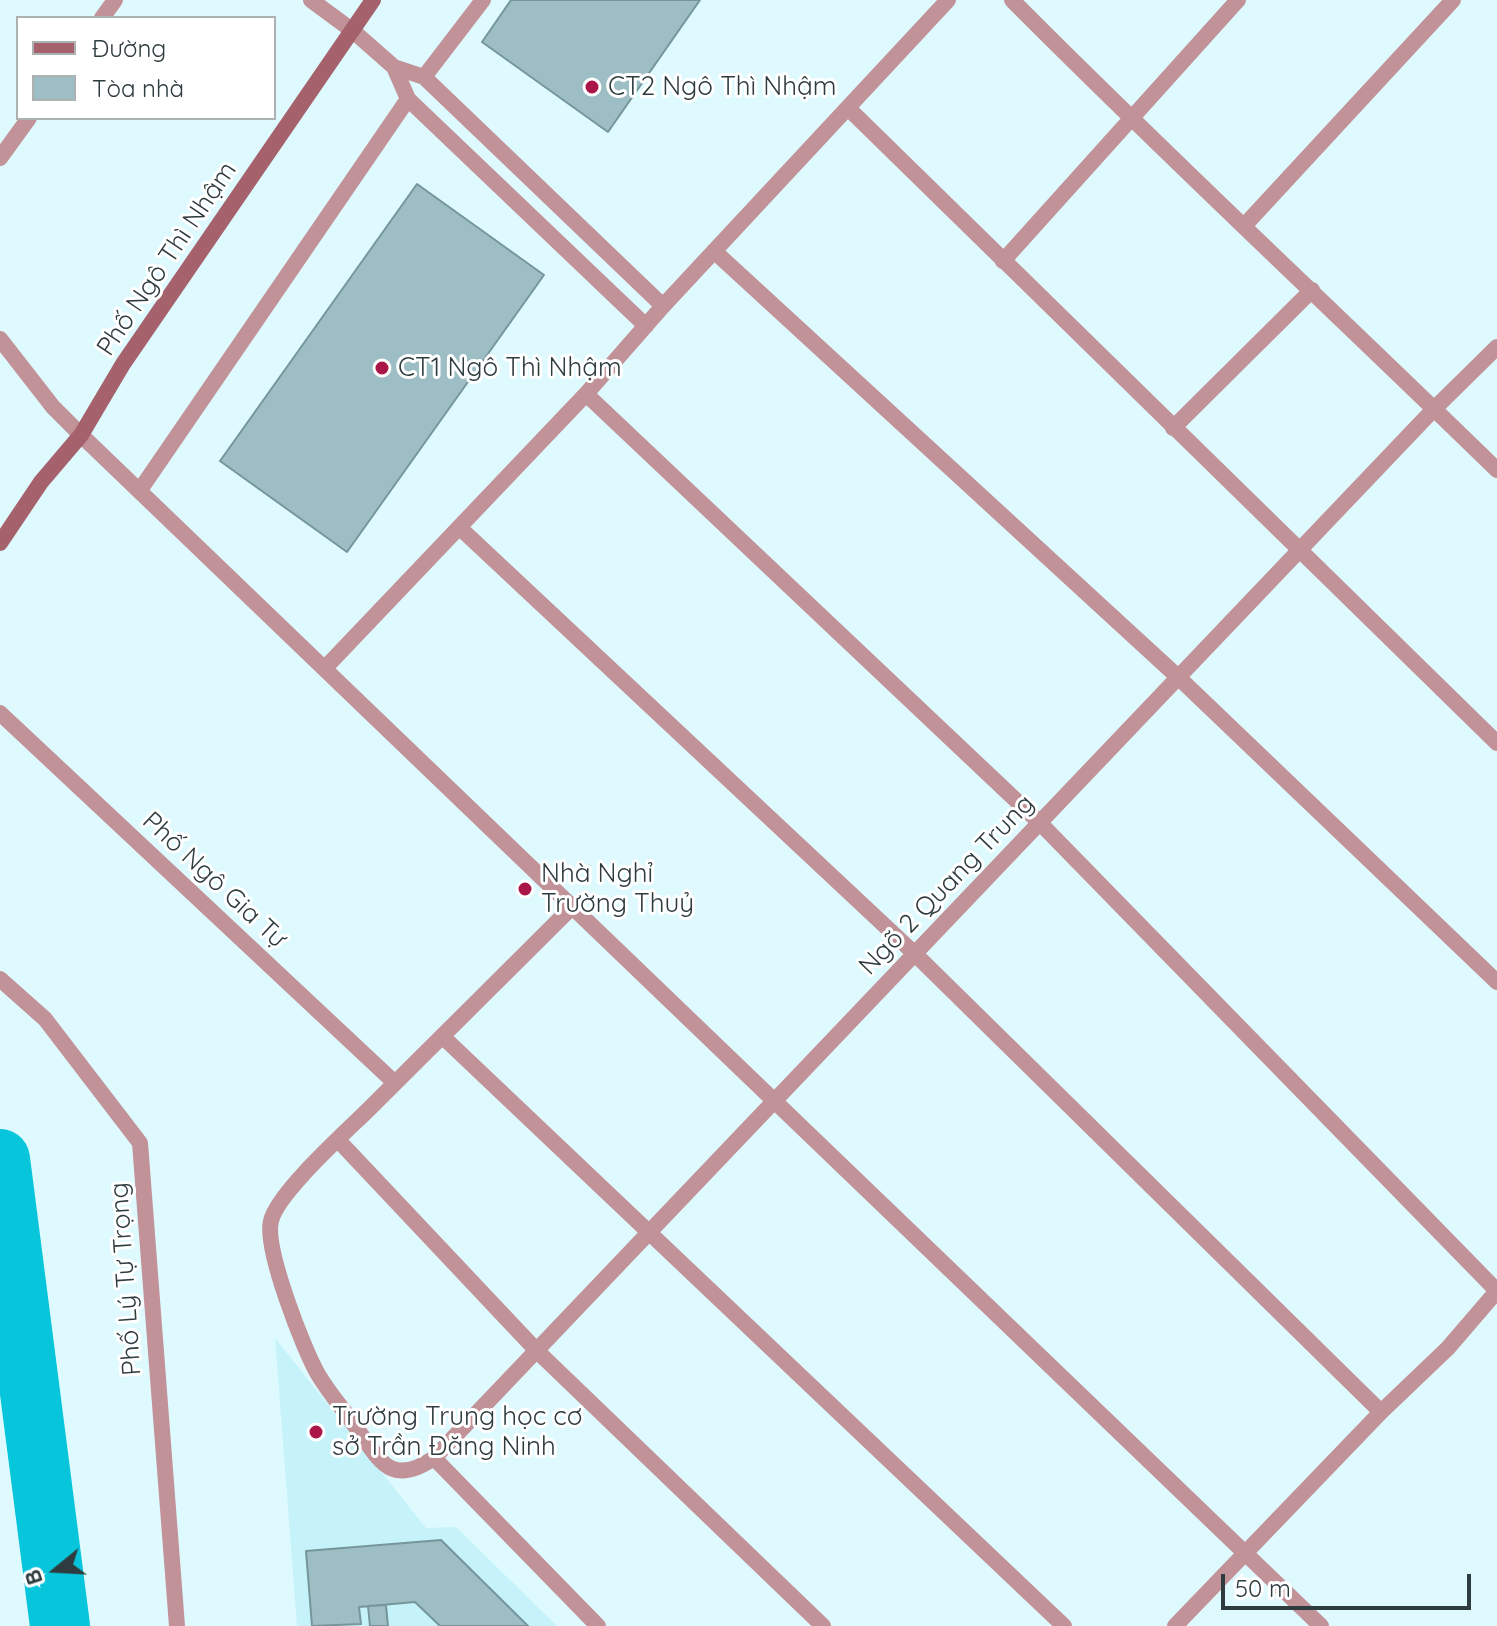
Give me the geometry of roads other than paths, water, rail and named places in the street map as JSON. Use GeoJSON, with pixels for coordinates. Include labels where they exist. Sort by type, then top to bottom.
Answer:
{"type":"FeatureCollection","features":[{"type":"Feature","properties":{"kind":"main road","name":"Phố Ngô Thì Nhậm"},"geometry":{"type":"LineString","coordinates":[[0,543],[41,482],[81,435],[123,364],[373,0]]}},
{"type":"Feature","properties":{"kind":"street"},"geometry":{"type":"LineString","coordinates":[[311,0],[394,67],[424,77],[663,306]]}},
{"type":"Feature","properties":{"kind":"street"},"geometry":{"type":"LineString","coordinates":[[424,77],[483,0]]}},
{"type":"Feature","properties":{"kind":"street"},"geometry":{"type":"LineString","coordinates":[[325,668],[586,394],[663,306],[948,0]]}},
{"type":"Feature","properties":{"kind":"street"},"geometry":{"type":"LineString","coordinates":[[1012,0],[1130,119],[1497,470]]}},
{"type":"Feature","properties":{"kind":"street"},"geometry":{"type":"LineString","coordinates":[[1003,261],[1238,0]]}},
{"type":"Feature","properties":{"kind":"street"},"geometry":{"type":"LineString","coordinates":[[1244,226],[1453,0]]}},
{"type":"Feature","properties":{"kind":"street"},"geometry":{"type":"LineString","coordinates":[[394,67],[408,99],[646,326]]}},
{"type":"Feature","properties":{"kind":"street"},"geometry":{"type":"LineString","coordinates":[[140,490],[408,99]]}},
{"type":"Feature","properties":{"kind":"street"},"geometry":{"type":"LineString","coordinates":[[848,108],[1497,743]]}},
{"type":"Feature","properties":{"kind":"street"},"geometry":{"type":"LineString","coordinates":[[0,158],[28,120]]}},
{"type":"Feature","properties":{"kind":"street"},"geometry":{"type":"LineString","coordinates":[[714,251],[1178,677],[1497,982]]}},
{"type":"Feature","properties":{"kind":"street"},"geometry":{"type":"LineString","coordinates":[[1173,428],[1312,290]]}},
{"type":"Feature","properties":{"kind":"street"},"geometry":{"type":"LineString","coordinates":[[0,339],[53,407],[81,435],[1321,1626]]}},
{"type":"Feature","properties":{"kind":"street","name":"Ngõ 2 Quang Trung"},"geometry":{"type":"LineString","coordinates":[[434,1458],[1299,550],[1497,347]]}},
{"type":"Feature","properties":{"kind":"street"},"geometry":{"type":"LineString","coordinates":[[586,394],[1040,823],[1497,1291],[1448,1348],[1381,1412],[1175,1626]]}},
{"type":"Feature","properties":{"kind":"street"},"geometry":{"type":"LineString","coordinates":[[460,528],[915,954],[1381,1412]]}},
{"type":"Feature","properties":{"kind":"street","name":"Phố Ngô Gia Tự"},"geometry":{"type":"LineString","coordinates":[[0,713],[395,1083]]}},
{"type":"Feature","properties":{"kind":"street"},"geometry":{"type":"LineString","coordinates":[[573,906],[338,1140],[276,1206],[270,1225],[272,1254],[281,1283],[318,1375],[380,1460],[407,1472],[416,1471],[434,1458],[598,1626]]}},
{"type":"Feature","properties":{"kind":"street","name":"Phố Lý Tự Trọng"},"geometry":{"type":"LineString","coordinates":[[0,979],[45,1019],[140,1143],[177,1626]]}},
{"type":"Feature","properties":{"kind":"street"},"geometry":{"type":"LineString","coordinates":[[442,1036],[1064,1626]]}},
{"type":"Feature","properties":{"kind":"street"},"geometry":{"type":"LineString","coordinates":[[338,1140],[537,1351],[823,1626]]}},
{"type":"Feature","properties":{"kind":"waterway"},"geometry":{"type":"LineString","coordinates":[[0,1159],[60,1626]]}},
{"type":"Feature","properties":{"kind":"place","name":"CT2 Ngô Thì Nhậm"},"geometry":{"type":"Point","coordinates":[592,87]}},
{"type":"Feature","properties":{"kind":"place","name":"CT1 Ngô Thì Nhậm"},"geometry":{"type":"Point","coordinates":[382,368]}},
{"type":"Feature","properties":{"kind":"place","name":"Nhà Nghỉ Trường Thuỷ"},"geometry":{"type":"Point","coordinates":[525,889]}},
{"type":"Feature","properties":{"kind":"place","name":"Trường Trung học cơ sở Trần Đăng Ninh"},"geometry":{"type":"Point","coordinates":[316,1432]}}]}
